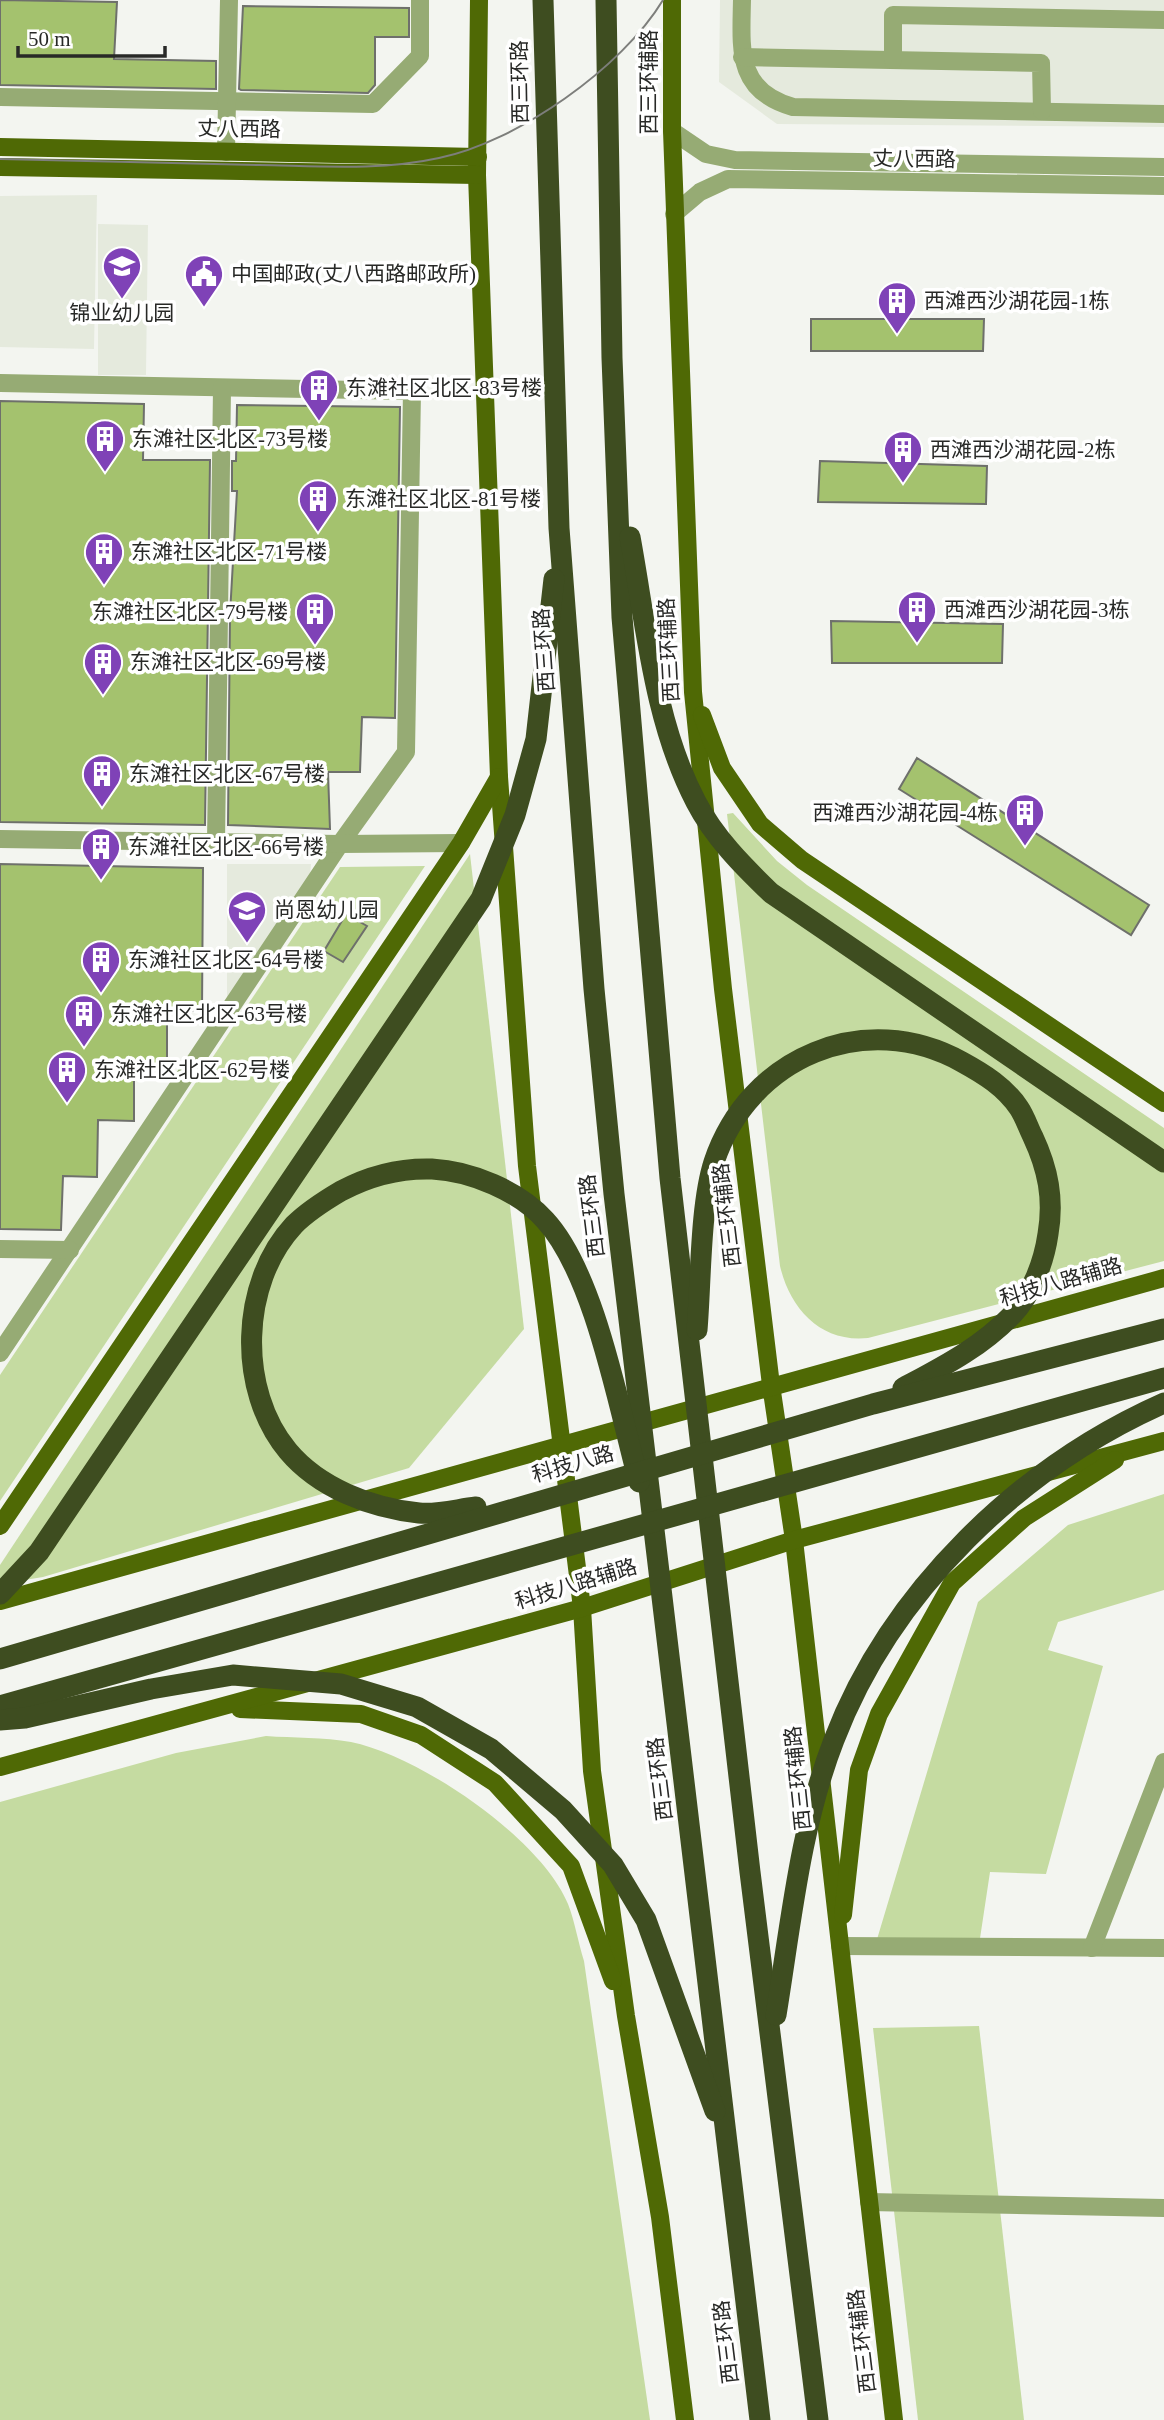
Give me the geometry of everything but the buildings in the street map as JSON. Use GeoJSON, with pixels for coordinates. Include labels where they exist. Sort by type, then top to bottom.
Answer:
{"type":"FeatureCollection","features":[{"type":"Feature","properties":{"kind":"highway","name":"西三环路"},"geometry":{"type":"LineString","coordinates":[[543,0],[559,528],[594,989],[614,1194],[760,2420]]}},
{"type":"Feature","properties":{"kind":"highway"},"geometry":{"type":"LineString","coordinates":[[606,0],[622,617],[670,1178],[750,1872],[818,2420]]}},
{"type":"Feature","properties":{"kind":"highway"},"geometry":{"type":"LineString","coordinates":[[616,463],[656,675],[675,753],[696,804],[733,856],[771,893],[1164,1162]]}},
{"type":"Feature","properties":{"kind":"highway"},"geometry":{"type":"LineString","coordinates":[[0,1594],[47,1541],[481,899],[515,815],[536,738],[559,528]]}},
{"type":"Feature","properties":{"kind":"highway"},"geometry":{"type":"LineString","coordinates":[[693,1378],[708,1194],[714,1162],[731,1125],[761,1086],[790,1064],[830,1047],[867,1038],[907,1042],[948,1054],[992,1079],[1019,1107],[1049,1179],[1052,1210],[1040,1268],[1014,1313],[972,1351],[873,1404]]}},
{"type":"Feature","properties":{"kind":"highway"},"geometry":{"type":"LineString","coordinates":[[537,1500],[422,1514],[390,1508],[329,1485],[288,1451],[266,1414],[252,1354],[251,1325],[259,1289],[274,1253],[293,1226],[317,1204],[380,1174],[415,1168],[449,1170],[495,1184],[545,1219],[579,1272],[659,1555]]}},
{"type":"Feature","properties":{"kind":"highway","name":"科技八路"},"geometry":{"type":"LineString","coordinates":[[0,1659],[873,1404],[1164,1329]]}},
{"type":"Feature","properties":{"kind":"highway"},"geometry":{"type":"LineString","coordinates":[[0,1706],[1164,1378]]}},
{"type":"Feature","properties":{"kind":"highway"},"geometry":{"type":"LineString","coordinates":[[772,2038],[811,1814],[834,1740],[891,1629],[970,1536],[1027,1487],[1122,1422],[1164,1403]]}},
{"type":"Feature","properties":{"kind":"highway"},"geometry":{"type":"LineString","coordinates":[[0,1720],[26,1718],[150,1689],[233,1675],[341,1685],[417,1707],[491,1749],[563,1810],[613,1866],[646,1920],[728,2147]]}},
{"type":"Feature","properties":{"kind":"main road"},"geometry":{"type":"LineString","coordinates":[[479,0],[477,175],[499,777],[527,1166],[564,1443],[582,1608],[592,1772],[626,2016],[660,2217],[685,2420]]}},
{"type":"Feature","properties":{"kind":"main road","name":"西三环辅路"},"geometry":{"type":"LineString","coordinates":[[672,0],[674,214],[693,692],[723,989],[771,1385],[794,1540],[894,2420]]}},
{"type":"Feature","properties":{"kind":"main road","name":"丈八西路"},"geometry":{"type":"LineString","coordinates":[[0,147],[478,157]]}},
{"type":"Feature","properties":{"kind":"main road","name":"丈八西路"},"geometry":{"type":"LineString","coordinates":[[0,167],[477,175]]}},
{"type":"Feature","properties":{"kind":"main road"},"geometry":{"type":"LineString","coordinates":[[693,692],[722,768],[760,824],[802,860],[1164,1103]]}},
{"type":"Feature","properties":{"kind":"main road"},"geometry":{"type":"LineString","coordinates":[[0,1526],[461,843],[499,777]]}},
{"type":"Feature","properties":{"kind":"main road","name":"科技八路辅路"},"geometry":{"type":"LineString","coordinates":[[0,1601],[1164,1278]]}},
{"type":"Feature","properties":{"kind":"main road","name":"科技八路辅路"},"geometry":{"type":"LineString","coordinates":[[0,1767],[582,1608],[794,1540],[1164,1441]]}},
{"type":"Feature","properties":{"kind":"main road"},"geometry":{"type":"LineString","coordinates":[[840,1947],[859,1770],[879,1714],[952,1583],[1024,1518],[1129,1452]]}},
{"type":"Feature","properties":{"kind":"main road"},"geometry":{"type":"LineString","coordinates":[[223,1708],[361,1714],[421,1735],[495,1783],[571,1866],[626,2016]]}},
{"type":"Feature","properties":{"kind":"street"},"geometry":{"type":"LineString","coordinates":[[226,152],[229,0]]}},
{"type":"Feature","properties":{"kind":"street"},"geometry":{"type":"LineString","coordinates":[[0,97],[373,104],[420,56],[421,0]]}},
{"type":"Feature","properties":{"kind":"street"},"geometry":{"type":"LineString","coordinates":[[742,0],[742,57],[749,76],[773,101],[793,107],[1164,114]]}},
{"type":"Feature","properties":{"kind":"street"},"geometry":{"type":"LineString","coordinates":[[893,60],[893,15],[1164,20]]}},
{"type":"Feature","properties":{"kind":"street"},"geometry":{"type":"LineString","coordinates":[[742,57],[1041,63],[1042,111]]}},
{"type":"Feature","properties":{"kind":"street","name":"丈八西路"},"geometry":{"type":"LineString","coordinates":[[672,131],[706,154],[735,160],[1164,167]]}},
{"type":"Feature","properties":{"kind":"street","name":"丈八西路"},"geometry":{"type":"LineString","coordinates":[[674,214],[700,192],[728,179],[1164,186]]}},
{"type":"Feature","properties":{"kind":"street"},"geometry":{"type":"LineString","coordinates":[[0,383],[412,391],[407,752],[340,844],[0,1353]]}},
{"type":"Feature","properties":{"kind":"street"},"geometry":{"type":"LineString","coordinates":[[216,843],[222,387]]}},
{"type":"Feature","properties":{"kind":"street"},"geometry":{"type":"LineString","coordinates":[[0,839],[216,843],[461,843]]}},
{"type":"Feature","properties":{"kind":"street"},"geometry":{"type":"LineString","coordinates":[[0,1249],[70,1250]]}},
{"type":"Feature","properties":{"kind":"street"},"geometry":{"type":"LineString","coordinates":[[1093,1948],[1164,1762]]}},
{"type":"Feature","properties":{"kind":"street"},"geometry":{"type":"LineString","coordinates":[[840,1947],[1164,1948]]}},
{"type":"Feature","properties":{"kind":"street"},"geometry":{"type":"LineString","coordinates":[[869,2203],[1164,2208]]}},
{"type":"Feature","properties":{"kind":"shaded area"},"geometry":{"type":"Polygon","coordinates":[[[720,0],[1164,0],[1164,127],[777,124],[719,82],[720,0]]]}},
{"type":"Feature","properties":{"kind":"shaded area"},"geometry":{"type":"Polygon","coordinates":[[[97,195],[94,349],[0,347],[0,196],[97,195]]]}},
{"type":"Feature","properties":{"kind":"shaded area","name":"锦业幼儿园"},"geometry":{"type":"Polygon","coordinates":[[[98,224],[148,225],[146,375],[98,375],[98,224]]]}},
{"type":"Feature","properties":{"kind":"shaded area","name":"尚恩幼儿园"},"geometry":{"type":"Polygon","coordinates":[[[227,864],[311,864],[309,887],[227,1001],[227,864]]]}},
{"type":"Feature","properties":{"kind":"green space"},"geometry":{"type":"Polygon","coordinates":[[[733,813],[777,861],[807,885],[1164,1128],[1164,1261],[868,1338],[836,1335],[810,1320],[791,1296],[780,1266],[727,814],[733,813]]]}},
{"type":"Feature","properties":{"kind":"green space"},"geometry":{"type":"Polygon","coordinates":[[[470,854],[524,1329],[409,1468],[43,1577],[0,1584],[0,1565],[470,854]]]}},
{"type":"Feature","properties":{"kind":"green space"},"geometry":{"type":"Polygon","coordinates":[[[425,866],[0,1501],[0,1375],[340,867],[425,866]]]}},
{"type":"Feature","properties":{"kind":"green space"},"geometry":{"type":"Polygon","coordinates":[[[1164,1494],[1164,1590],[1058,1622],[1048,1650],[1103,1666],[1046,1874],[990,1872],[979,1945],[875,1946],[978,1602],[1068,1525],[1164,1494]]]}},
{"type":"Feature","properties":{"kind":"green space"},"geometry":{"type":"Polygon","coordinates":[[[266,1736],[351,1742],[379,1750],[410,1764],[475,1803],[506,1827],[554,1879],[568,1904],[584,1961],[650,2420],[0,2420],[0,1802],[176,1753],[266,1736]]]}},
{"type":"Feature","properties":{"kind":"green space"},"geometry":{"type":"Polygon","coordinates":[[[979,2026],[1024,2420],[918,2420],[873,2028],[979,2026]]]}},
{"type":"Feature","properties":{"kind":"tram line"},"geometry":{"type":"LineString","coordinates":[[0,159],[349,167],[394,165],[439,158],[501,136],[565,98],[595,76],[622,51],[645,26],[663,0]]}},
{"type":"Feature","properties":{"kind":"place","name":"锦业幼儿园"},"geometry":{"type":"Point","coordinates":[122,300]}},
{"type":"Feature","properties":{"kind":"place","name":"中国邮政(丈八西路邮政所)"},"geometry":{"type":"Point","coordinates":[204,308]}},
{"type":"Feature","properties":{"kind":"place","name":"西滩西沙湖花园-1栋"},"geometry":{"type":"Point","coordinates":[897,335]}},
{"type":"Feature","properties":{"kind":"place","name":"东滩社区北区-83号楼"},"geometry":{"type":"Point","coordinates":[319,422]}},
{"type":"Feature","properties":{"kind":"place","name":"东滩社区北区-73号楼"},"geometry":{"type":"Point","coordinates":[105,473]}},
{"type":"Feature","properties":{"kind":"place","name":"西滩西沙湖花园-2栋"},"geometry":{"type":"Point","coordinates":[903,484]}},
{"type":"Feature","properties":{"kind":"place","name":"东滩社区北区-81号楼"},"geometry":{"type":"Point","coordinates":[318,533]}},
{"type":"Feature","properties":{"kind":"place","name":"东滩社区北区-71号楼"},"geometry":{"type":"Point","coordinates":[104,586]}},
{"type":"Feature","properties":{"kind":"place","name":"西滩西沙湖花园-3栋"},"geometry":{"type":"Point","coordinates":[917,644]}},
{"type":"Feature","properties":{"kind":"place","name":"东滩社区北区-79号楼"},"geometry":{"type":"Point","coordinates":[315,646]}},
{"type":"Feature","properties":{"kind":"place","name":"东滩社区北区-69号楼"},"geometry":{"type":"Point","coordinates":[103,696]}},
{"type":"Feature","properties":{"kind":"place","name":"东滩社区北区-67号楼"},"geometry":{"type":"Point","coordinates":[102,808]}},
{"type":"Feature","properties":{"kind":"place","name":"西滩西沙湖花园-4栋"},"geometry":{"type":"Point","coordinates":[1025,847]}},
{"type":"Feature","properties":{"kind":"place","name":"东滩社区北区-66号楼"},"geometry":{"type":"Point","coordinates":[101,881]}},
{"type":"Feature","properties":{"kind":"place","name":"尚恩幼儿园"},"geometry":{"type":"Point","coordinates":[247,944]}},
{"type":"Feature","properties":{"kind":"place","name":"东滩社区北区-64号楼"},"geometry":{"type":"Point","coordinates":[101,994]}},
{"type":"Feature","properties":{"kind":"place","name":"东滩社区北区-63号楼"},"geometry":{"type":"Point","coordinates":[84,1048]}},
{"type":"Feature","properties":{"kind":"place","name":"东滩社区北区-62号楼"},"geometry":{"type":"Point","coordinates":[67,1104]}}]}
